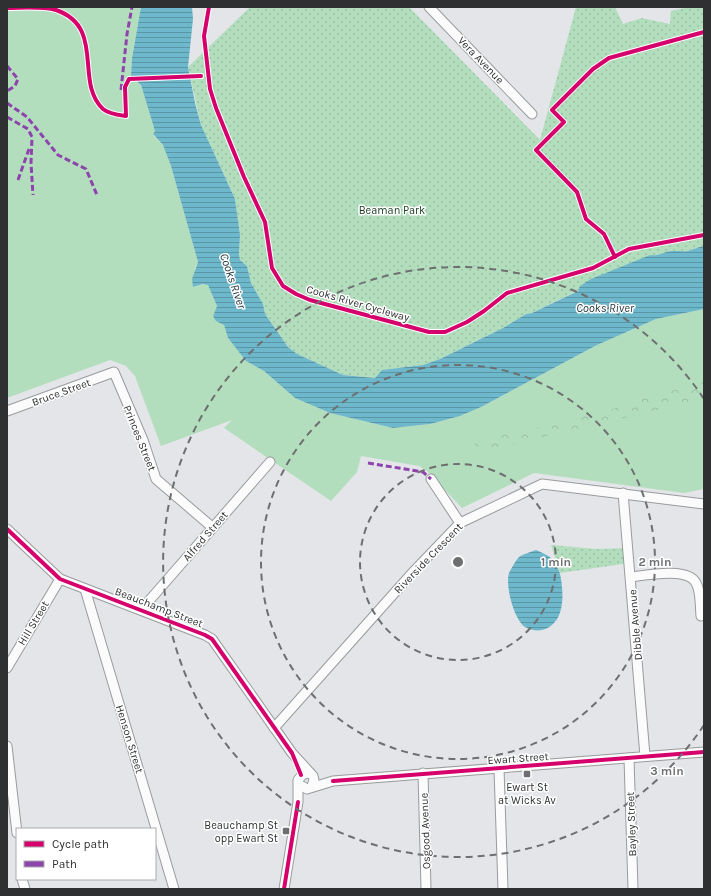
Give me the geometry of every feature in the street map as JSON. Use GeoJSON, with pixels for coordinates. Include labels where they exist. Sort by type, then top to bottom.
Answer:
{"type":"FeatureCollection","features":[{"type":"Feature","properties":{"kind":"street","name":"Vera Avenue"},"geometry":{"type":"LineString","coordinates":[[429,7],[532,114]]}},
{"type":"Feature","properties":{"kind":"street","name":"Bruce Street"},"geometry":{"type":"LineString","coordinates":[[7,411],[114,372]]}},
{"type":"Feature","properties":{"kind":"street","name":"Princes Street"},"geometry":{"type":"LineString","coordinates":[[114,372],[143,440],[156,479],[212,527]]}},
{"type":"Feature","properties":{"kind":"street","name":"Alfred Street"},"geometry":{"type":"LineString","coordinates":[[141,610],[270,462]]}},
{"type":"Feature","properties":{"kind":"street"},"geometry":{"type":"LineString","coordinates":[[431,479],[460,523]]}},
{"type":"Feature","properties":{"kind":"street","name":"Riverside Crescent"},"geometry":{"type":"LineString","coordinates":[[274,728],[403,583],[460,523],[542,484],[704,504]]}},
{"type":"Feature","properties":{"kind":"street","name":"Dibble Avenue"},"geometry":{"type":"LineString","coordinates":[[623,493],[645,756]]}},
{"type":"Feature","properties":{"kind":"street","name":"Beauchamp Street"},"geometry":{"type":"LineString","coordinates":[[7,529],[60,579],[212,639],[292,753],[307,781],[298,802],[284,889]]}},
{"type":"Feature","properties":{"kind":"street"},"geometry":{"type":"LineString","coordinates":[[631,577],[686,574],[692,578],[698,586],[701,616]]}},
{"type":"Feature","properties":{"kind":"street","name":"Hill Street"},"geometry":{"type":"LineString","coordinates":[[7,668],[60,579]]}},
{"type":"Feature","properties":{"kind":"street","name":"Henson Street"},"geometry":{"type":"LineString","coordinates":[[85,589],[156,828]]}},
{"type":"Feature","properties":{"kind":"street"},"geometry":{"type":"LineString","coordinates":[[7,746],[16,828]]}},
{"type":"Feature","properties":{"kind":"street","name":"Ewart Street"},"geometry":{"type":"LineString","coordinates":[[307,781],[333,781],[423,773],[499,769],[704,752]]}},
{"type":"Feature","properties":{"kind":"street","name":"Bayley Street"},"geometry":{"type":"LineString","coordinates":[[629,758],[633,889]]}},
{"type":"Feature","properties":{"kind":"street"},"geometry":{"type":"LineString","coordinates":[[499,769],[503,889]]}},
{"type":"Feature","properties":{"kind":"street","name":"Osgood Avenue"},"geometry":{"type":"LineString","coordinates":[[423,773],[426,889]]}},
{"type":"Feature","properties":{"kind":"street","name":"Henson Street"},"geometry":{"type":"LineString","coordinates":[[156,828],[174,889]]}},
{"type":"Feature","properties":{"kind":"green space"},"geometry":{"type":"Polygon","coordinates":[[[7,7],[141,7],[132,57],[131,76],[141,85],[155,131],[153,135],[163,145],[171,166],[198,262],[195,268],[194,287],[208,284],[217,306],[213,316],[224,325],[228,338],[246,361],[264,371],[295,398],[330,413],[393,428],[430,424],[460,416],[481,407],[597,345],[656,319],[704,309],[704,489],[684,493],[534,473],[462,508],[427,471],[419,466],[361,456],[357,472],[331,501],[224,428],[232,420],[161,446],[135,376],[126,366],[110,360],[7,398],[7,7]]]}},
{"type":"Feature","properties":{"kind":"green space","name":"Beaman Park"},"geometry":{"type":"Polygon","coordinates":[[[250,7],[409,7],[540,140],[576,7],[615,7],[623,24],[642,18],[670,24],[671,11],[689,7],[704,7],[704,246],[688,251],[669,251],[657,255],[650,255],[532,313],[526,314],[503,328],[440,359],[423,365],[383,370],[375,378],[343,375],[297,354],[288,347],[265,314],[263,304],[251,283],[247,266],[240,260],[240,235],[235,199],[201,125],[188,67],[250,7]]]}},
{"type":"Feature","properties":{"kind":"green space"},"geometry":{"type":"Polygon","coordinates":[[[704,382],[704,399],[497,448],[483,450],[475,445],[475,442],[480,439],[566,422],[593,412],[604,412],[654,395],[704,382]]]}},
{"type":"Feature","properties":{"kind":"green space"},"geometry":{"type":"Polygon","coordinates":[[[551,545],[596,549],[628,548],[630,563],[560,573],[551,545]]]}},
{"type":"Feature","properties":{"kind":"water","name":"Cooks River"},"geometry":{"type":"Polygon","coordinates":[[[141,7],[192,7],[193,19],[188,67],[201,125],[235,199],[240,235],[240,260],[247,266],[251,283],[263,304],[265,314],[288,347],[297,354],[343,375],[375,378],[382,370],[423,365],[440,359],[503,328],[526,314],[532,313],[578,291],[580,286],[591,279],[650,255],[657,255],[669,251],[688,251],[704,246],[704,309],[656,319],[597,345],[481,407],[460,416],[430,424],[393,428],[330,413],[295,398],[264,371],[246,361],[228,338],[224,325],[216,321],[213,316],[217,306],[208,285],[203,284],[193,287],[192,279],[198,262],[171,166],[163,145],[153,134],[155,131],[141,85],[131,76],[132,58],[141,7]]]}},
{"type":"Feature","properties":{"kind":"water"},"geometry":{"type":"Polygon","coordinates":[[[536,550],[549,556],[557,565],[562,590],[562,606],[556,621],[550,627],[542,630],[531,630],[521,623],[511,602],[508,586],[509,573],[515,562],[519,557],[536,550]]]}},
{"type":"Feature","properties":{"kind":"pier"},"geometry":{"type":"Polygon","coordinates":[[[192,75],[193,79],[135,81],[129,77],[192,75]]]}},
{"type":"Feature","properties":{"kind":"marked path"},"geometry":{"type":"LineString","coordinates":[[121,90],[127,34],[132,7]]}},
{"type":"Feature","properties":{"kind":"marked path"},"geometry":{"type":"LineString","coordinates":[[7,66],[18,79],[15,86],[7,91]]}},
{"type":"Feature","properties":{"kind":"marked path"},"geometry":{"type":"LineString","coordinates":[[7,103],[27,117],[58,155],[86,169],[97,195]]}},
{"type":"Feature","properties":{"kind":"marked path"},"geometry":{"type":"LineString","coordinates":[[7,117],[28,129],[32,137],[31,163],[33,195]]}},
{"type":"Feature","properties":{"kind":"marked path"},"geometry":{"type":"LineString","coordinates":[[18,180],[29,149]]}},
{"type":"Feature","properties":{"kind":"marked path"},"geometry":{"type":"LineString","coordinates":[[368,463],[423,472],[431,479]]}},
{"type":"Feature","properties":{"kind":"cycle path","name":"Cooks River Cycleway"},"geometry":{"type":"LineString","coordinates":[[209,7],[204,36],[210,89],[216,108],[244,177],[265,222],[272,268],[283,286],[296,294],[310,300],[429,332],[445,332],[467,322],[507,293],[593,268],[629,249],[704,235]]}},
{"type":"Feature","properties":{"kind":"cycle path"},"geometry":{"type":"LineString","coordinates":[[7,8],[50,9],[56,10],[71,18],[80,29],[85,42],[90,85],[95,98],[105,111],[126,116],[125,87],[129,79],[201,76]]}},
{"type":"Feature","properties":{"kind":"cycle path"},"geometry":{"type":"LineString","coordinates":[[615,257],[604,234],[586,219],[577,192],[536,150],[564,122],[552,110],[593,69],[609,58],[704,32]]}},
{"type":"Feature","properties":{"kind":"cycle path"},"geometry":{"type":"LineString","coordinates":[[7,529],[60,579],[212,639],[292,753],[301,775]]}},
{"type":"Feature","properties":{"kind":"cycle path"},"geometry":{"type":"LineString","coordinates":[[333,781],[704,752]]}},
{"type":"Feature","properties":{"kind":"cycle path"},"geometry":{"type":"LineString","coordinates":[[284,889],[298,802]]}},
{"type":"Feature","properties":{"kind":"place","name":"Ewart St at Wicks Av"},"geometry":{"type":"Point","coordinates":[527,774]}},
{"type":"Feature","properties":{"kind":"place","name":"Beauchamp St opp Ewart St"},"geometry":{"type":"Point","coordinates":[286,831]}}]}
